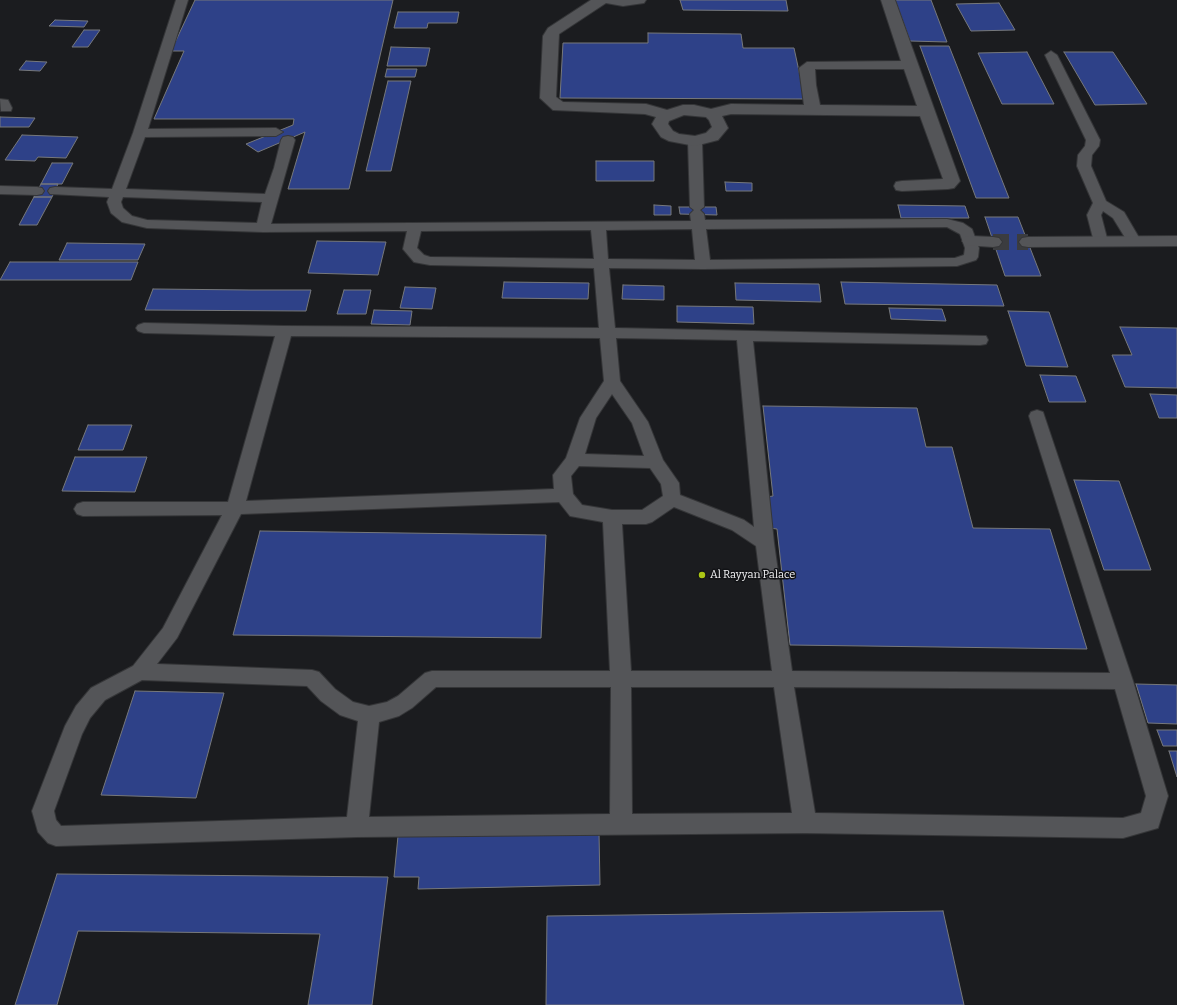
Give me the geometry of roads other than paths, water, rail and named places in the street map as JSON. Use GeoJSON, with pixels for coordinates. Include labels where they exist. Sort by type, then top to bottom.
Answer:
{"type":"FeatureCollection","features":[{"type":"Feature","properties":{"kind":"street"},"geometry":{"type":"LineString","coordinates":[[601,0],[553,31],[550,36],[548,98],[553,104],[565,108],[646,109],[667,115]]}},
{"type":"Feature","properties":{"kind":"street"},"geometry":{"type":"LineString","coordinates":[[611,0],[623,2],[639,0]]}},
{"type":"Feature","properties":{"kind":"street"},"geometry":{"type":"LineString","coordinates":[[888,0],[952,181],[948,184],[902,186]]}},
{"type":"Feature","properties":{"kind":"street"},"geometry":{"type":"LineString","coordinates":[[813,110],[808,86],[807,68],[809,66],[910,65]]}},
{"type":"Feature","properties":{"kind":"street"},"geometry":{"type":"LineString","coordinates":[[710,114],[719,123],[720,128],[712,137],[695,141],[675,138],[667,134],[660,124],[662,119],[667,115],[679,111],[694,110],[710,114],[731,109],[927,111]]}},
{"type":"Feature","properties":{"kind":"street"},"geometry":{"type":"LineString","coordinates":[[971,241],[993,242]]}},
{"type":"Feature","properties":{"kind":"street"},"geometry":{"type":"LineString","coordinates":[[1028,242],[1177,241]]}},
{"type":"Feature","properties":{"kind":"lane"},"geometry":{"type":"LineString","coordinates":[[182,0],[140,133],[114,202],[116,210],[127,219],[147,224],[263,228],[598,225],[698,215],[947,223],[958,226],[967,232],[971,241],[971,256],[957,262],[703,265],[430,261],[418,259],[410,249],[415,227]]}},
{"type":"Feature","properties":{"kind":"lane"},"geometry":{"type":"LineString","coordinates":[[1051,54],[1093,140],[1083,161],[1100,203],[1119,216],[1124,222],[1134,241]]}},
{"type":"Feature","properties":{"kind":"lane"},"geometry":{"type":"LineString","coordinates":[[140,133],[282,136],[281,168],[270,198],[263,228]]}},
{"type":"Feature","properties":{"kind":"lane"},"geometry":{"type":"LineString","coordinates":[[695,141],[698,215],[703,265]]}},
{"type":"Feature","properties":{"kind":"lane"},"geometry":{"type":"LineString","coordinates":[[0,190],[37,191]]}},
{"type":"Feature","properties":{"kind":"lane"},"geometry":{"type":"LineString","coordinates":[[55,191],[270,198]]}},
{"type":"Feature","properties":{"kind":"lane"},"geometry":{"type":"LineString","coordinates":[[1100,203],[1094,215],[1101,242]]}},
{"type":"Feature","properties":{"kind":"lane"},"geometry":{"type":"LineString","coordinates":[[598,225],[609,333],[612,381],[640,422],[654,462],[670,483],[672,499]]}},
{"type":"Feature","properties":{"kind":"lane"},"geometry":{"type":"LineString","coordinates":[[144,328],[284,331],[609,333],[980,340]]}},
{"type":"Feature","properties":{"kind":"lane"},"geometry":{"type":"LineString","coordinates":[[284,331],[235,508],[170,633],[140,672],[98,694],[83,712],[72,732],[43,811],[46,826],[56,836],[357,827],[621,824],[805,823],[1123,828],[1150,821],[1157,796],[1123,681],[1037,416]]}},
{"type":"Feature","properties":{"kind":"lane"},"geometry":{"type":"LineString","coordinates":[[744,335],[765,543],[783,679],[805,823]]}},
{"type":"Feature","properties":{"kind":"lane"},"geometry":{"type":"LineString","coordinates":[[612,381],[588,418],[574,460],[562,475],[564,495],[576,511],[612,517],[646,517],[672,499]]}},
{"type":"Feature","properties":{"kind":"lane"},"geometry":{"type":"LineString","coordinates":[[574,460],[654,462]]}},
{"type":"Feature","properties":{"kind":"lane"},"geometry":{"type":"LineString","coordinates":[[82,509],[235,508],[564,495]]}},
{"type":"Feature","properties":{"kind":"lane"},"geometry":{"type":"LineString","coordinates":[[672,499],[738,525],[765,543]]}},
{"type":"Feature","properties":{"kind":"lane"},"geometry":{"type":"LineString","coordinates":[[612,517],[621,680],[621,824]]}},
{"type":"Feature","properties":{"kind":"lane"},"geometry":{"type":"LineString","coordinates":[[140,672],[312,678],[328,695],[347,709],[369,715],[392,710],[405,702],[432,679],[1123,681]]}},
{"type":"Feature","properties":{"kind":"lane"},"geometry":{"type":"LineString","coordinates":[[357,827],[369,715]]}},
{"type":"Feature","properties":{"kind":"tunnel"},"geometry":{"type":"LineString","coordinates":[[993,242],[1028,242]]}},
{"type":"Feature","properties":{"kind":"place","name":"Al Rayyan Palace"},"geometry":{"type":"Point","coordinates":[702,575]}}]}
